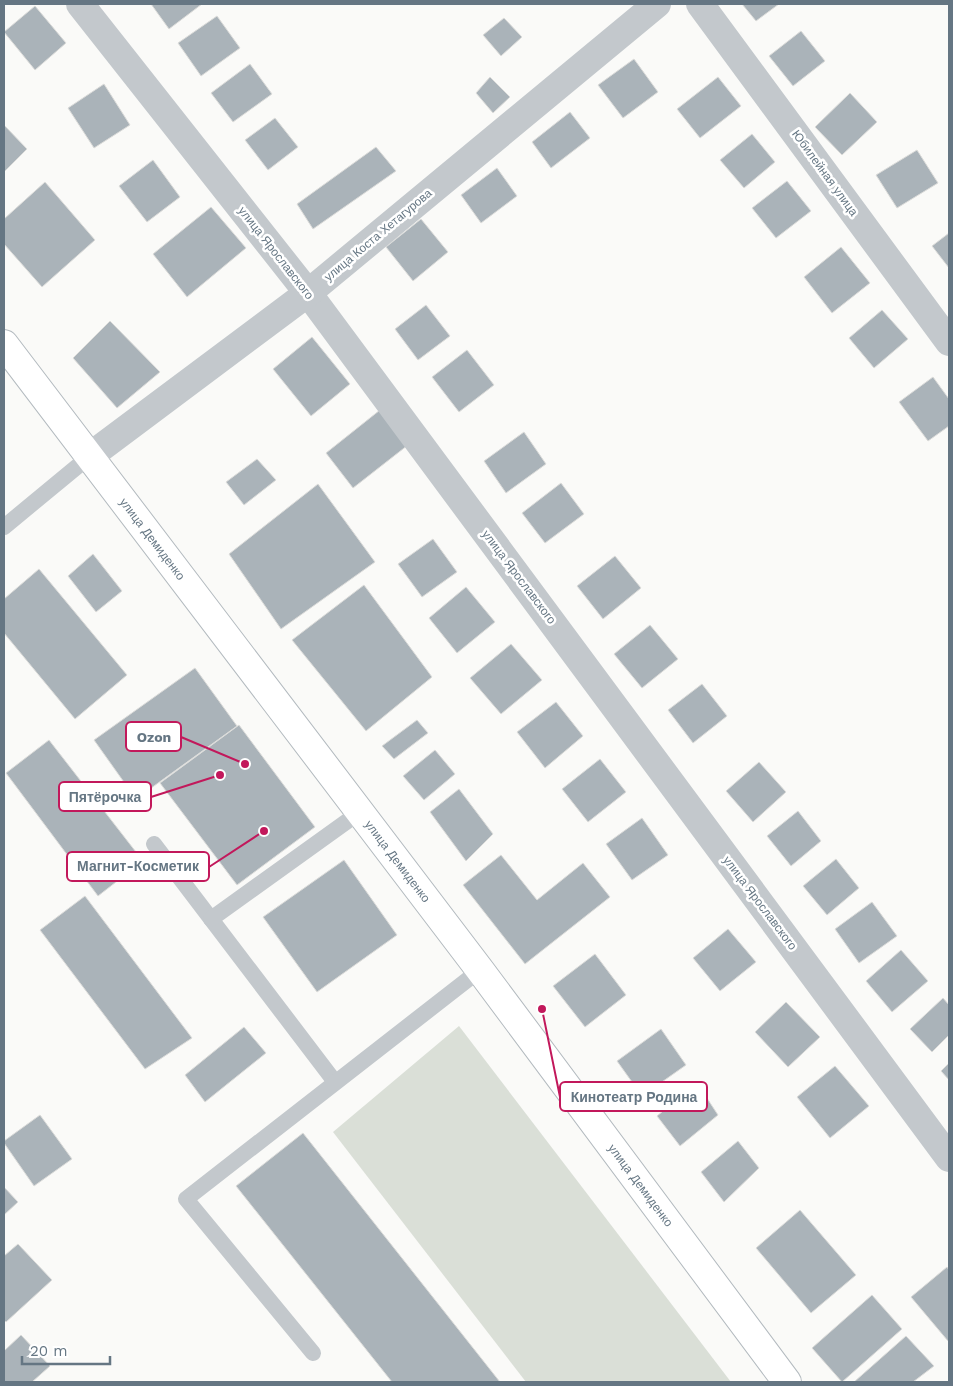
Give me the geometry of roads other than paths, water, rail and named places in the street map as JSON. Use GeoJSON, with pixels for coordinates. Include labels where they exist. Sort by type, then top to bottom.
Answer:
{"type":"FeatureCollection","features":[{"type":"Feature","properties":{"kind":"main road","name":"улица Демиденко"},"geometry":{"type":"LineString","coordinates":[[4,344],[480,970],[788,1382]]}},
{"type":"Feature","properties":{"kind":"street","name":"улица Ярославского"},"geometry":{"type":"LineString","coordinates":[[80,4],[308,293],[949,1158]]}},
{"type":"Feature","properties":{"kind":"street","name":"улица Коста Хетагурова"},"geometry":{"type":"LineString","coordinates":[[90,456],[308,293],[657,4]]}},
{"type":"Feature","properties":{"kind":"street","name":"Юбилейная улица"},"geometry":{"type":"LineString","coordinates":[[700,4],[949,342]]}},
{"type":"Feature","properties":{"kind":"lane"},"geometry":{"type":"LineString","coordinates":[[4,527],[90,456]]}},
{"type":"Feature","properties":{"kind":"lane"},"geometry":{"type":"LineString","coordinates":[[211,919],[360,812]]}},
{"type":"Feature","properties":{"kind":"lane"},"geometry":{"type":"LineString","coordinates":[[154,844],[336,1082]]}},
{"type":"Feature","properties":{"kind":"lane"},"geometry":{"type":"LineString","coordinates":[[313,1352],[186,1199],[480,970]]}},
{"type":"Feature","properties":{"kind":"place","name":"Ozon"},"geometry":{"type":"Point","coordinates":[245,764]}},
{"type":"Feature","properties":{"kind":"place","name":"Пятёрочка"},"geometry":{"type":"Point","coordinates":[220,775]}},
{"type":"Feature","properties":{"kind":"place","name":"Магнит-Косметик"},"geometry":{"type":"Point","coordinates":[264,831]}},
{"type":"Feature","properties":{"kind":"place","name":"Кинотеатр Родина"},"geometry":{"type":"Point","coordinates":[542,1009]}}]}
